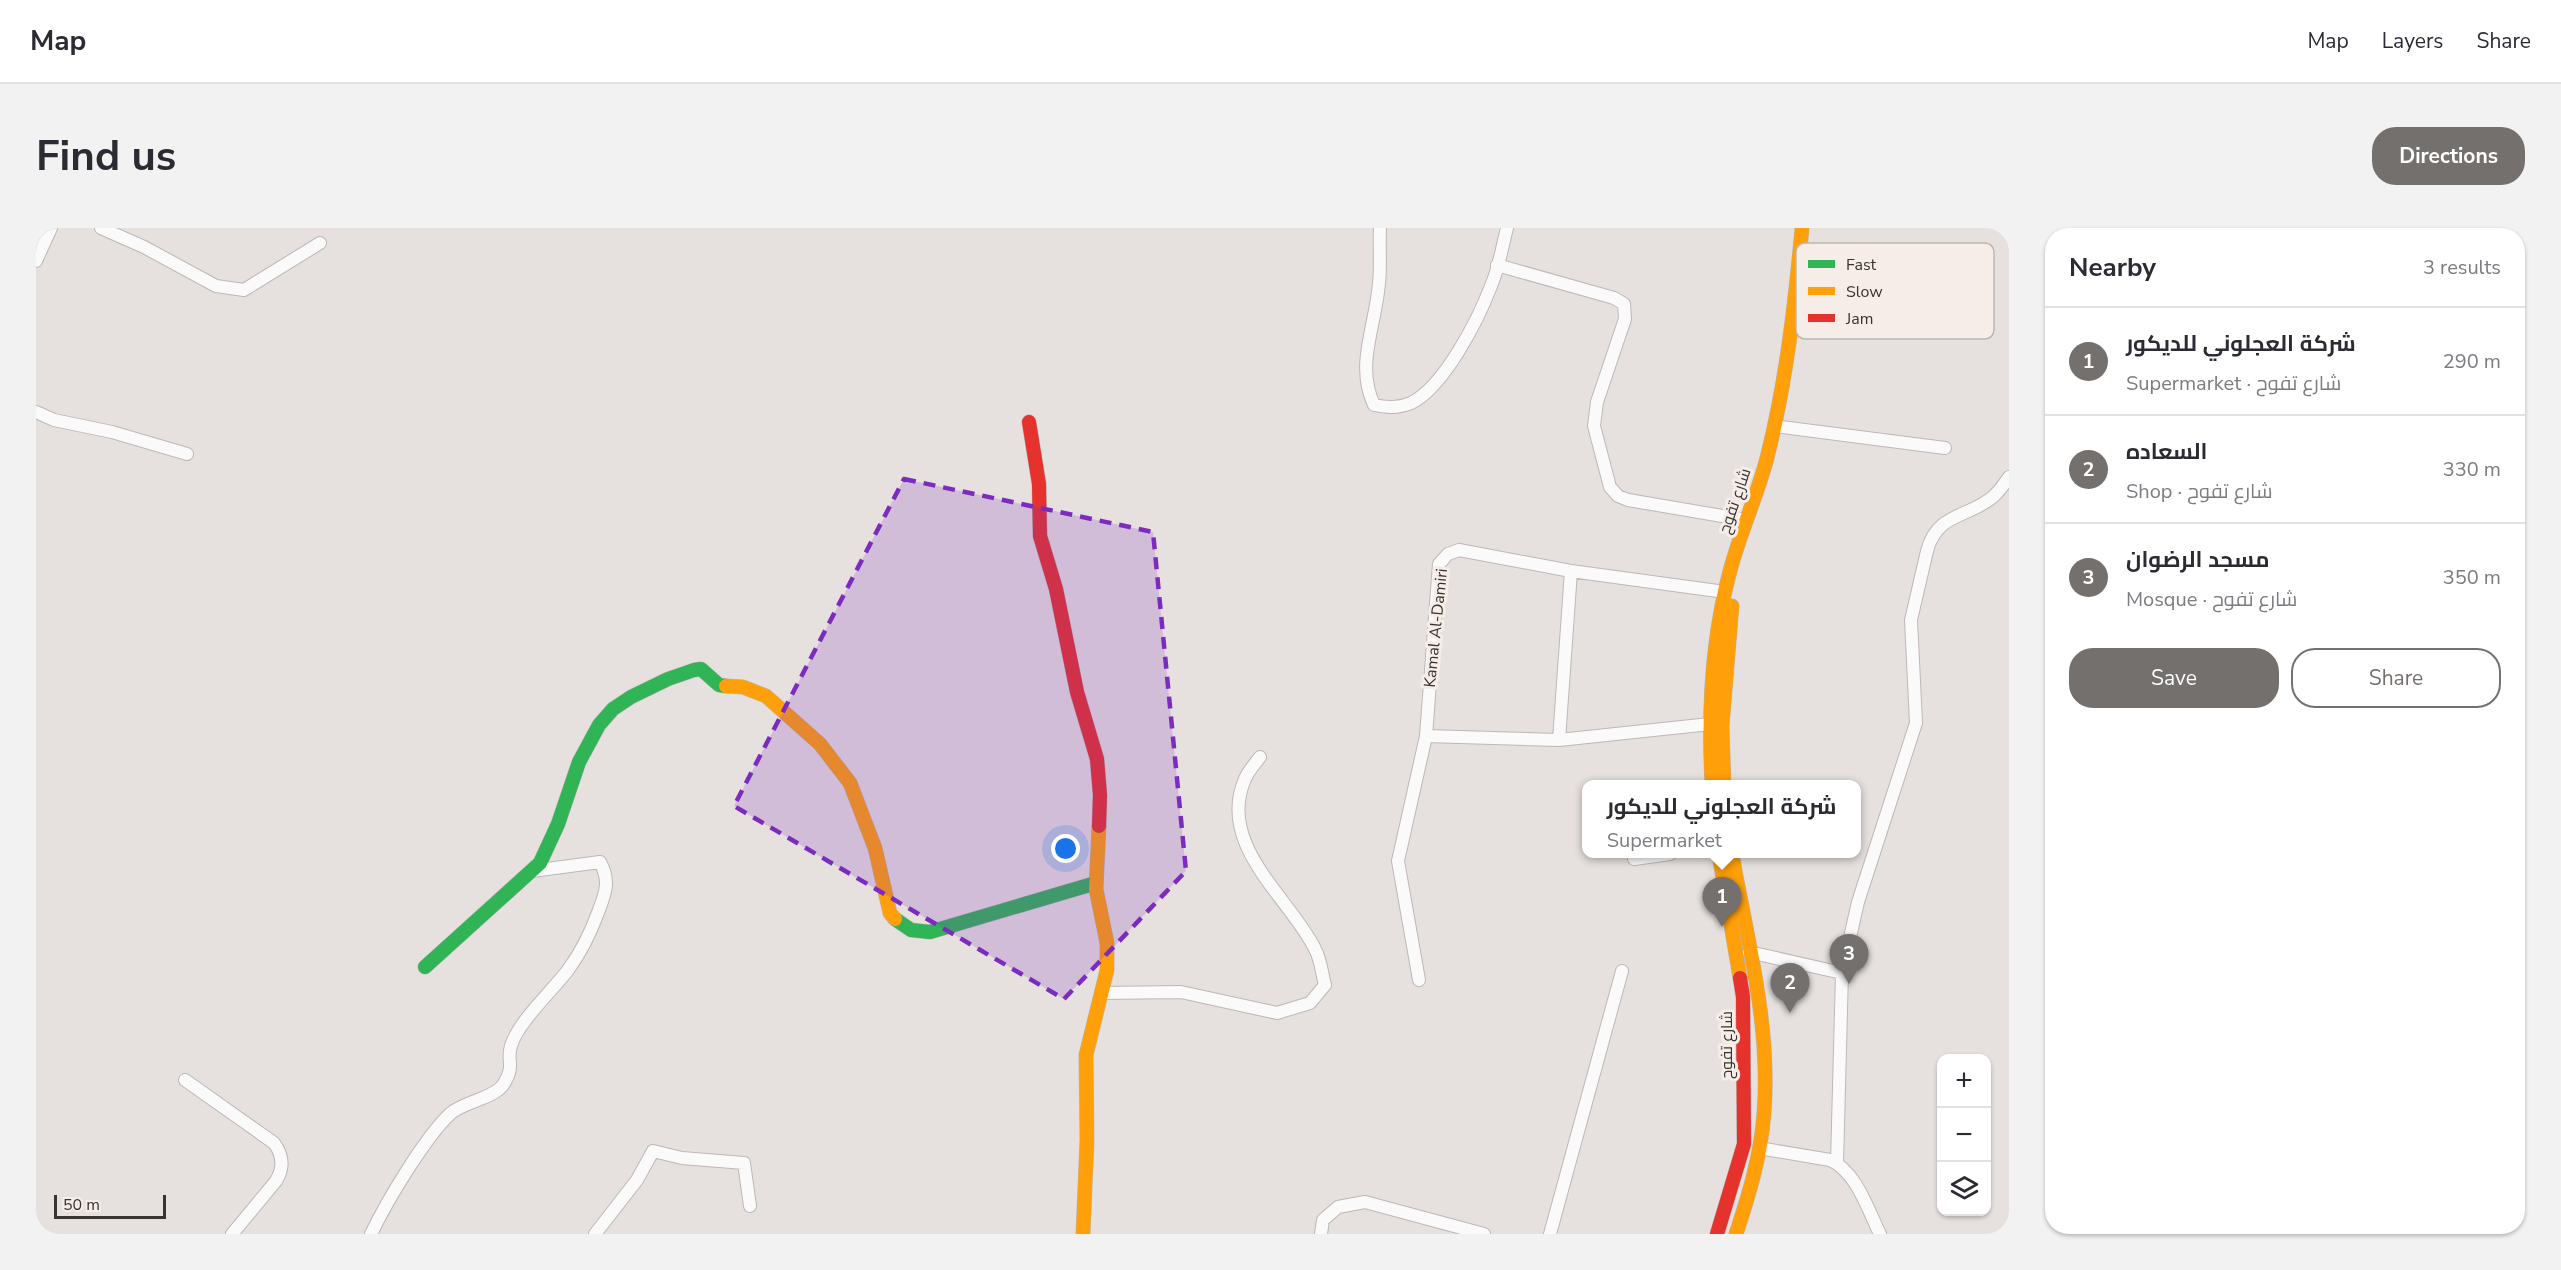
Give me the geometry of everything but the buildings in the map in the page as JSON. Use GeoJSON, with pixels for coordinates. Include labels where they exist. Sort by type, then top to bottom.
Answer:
{"type":"FeatureCollection","features":[{"type":"Feature","properties":{"kind":"street"},"geometry":{"type":"LineString","coordinates":[[36,261],[51,228]]}},
{"type":"Feature","properties":{"kind":"street"},"geometry":{"type":"LineString","coordinates":[[101,228],[144,247],[216,286],[244,290],[320,243]]}},
{"type":"Feature","properties":{"kind":"street"},"geometry":{"type":"LineString","coordinates":[[1380,228],[1379,284],[1365,367],[1367,391],[1374,405],[1393,407],[1412,402],[1425,392],[1453,362],[1492,286],[1507,228]]}},
{"type":"Feature","properties":{"kind":"street","name":"شارع تفوح"},"geometry":{"type":"LineString","coordinates":[[1800,243],[1802,228]]}},
{"type":"Feature","properties":{"kind":"street"},"geometry":{"type":"LineString","coordinates":[[1497,265],[1614,298],[1624,304],[1626,319],[1594,415],[1596,436],[1609,483],[1615,493],[1628,500],[1746,520]]}},
{"type":"Feature","properties":{"kind":"street","name":"شارع تفوح"},"geometry":{"type":"LineString","coordinates":[[1712,780],[1710,724],[1712,683],[1725,592],[1737,545],[1765,463],[1774,426],[1790,342],[1796,285]]}},
{"type":"Feature","properties":{"kind":"street"},"geometry":{"type":"LineString","coordinates":[[36,412],[54,420],[112,432],[187,454]]}},
{"type":"Feature","properties":{"kind":"street"},"geometry":{"type":"LineString","coordinates":[[1029,422],[1039,484],[1040,536],[1056,589],[1077,692],[1097,759],[1100,795],[1096,883],[1107,943],[1107,970],[1086,1055],[1087,1140],[1083,1234]]}},
{"type":"Feature","properties":{"kind":"street"},"geometry":{"type":"LineString","coordinates":[[1774,426],[1945,448]]}},
{"type":"Feature","properties":{"kind":"street"},"geometry":{"type":"LineString","coordinates":[[1837,1163],[1842,973],[1858,902],[1916,723],[1911,620],[1929,542],[1933,533],[1947,521],[1994,496],[2009,477]]}},
{"type":"Feature","properties":{"kind":"street"},"geometry":{"type":"LineString","coordinates":[[1724,780],[1722,727],[1737,545]]}},
{"type":"Feature","properties":{"kind":"street","name":"Kamal Al-Damiri"},"geometry":{"type":"LineString","coordinates":[[1419,980],[1398,861],[1426,736],[1439,564],[1448,554],[1459,550],[1571,571],[1725,592]]}},
{"type":"Feature","properties":{"kind":"street"},"geometry":{"type":"LineString","coordinates":[[1559,740],[1571,571]]}},
{"type":"Feature","properties":{"kind":"street"},"geometry":{"type":"LineString","coordinates":[[425,968],[532,871],[546,854],[589,740],[604,718],[633,696],[680,673],[701,669],[719,685],[743,687],[766,696],[820,744],[850,783],[875,848],[888,909],[903,926],[920,932],[930,932],[1096,883]]}},
{"type":"Feature","properties":{"kind":"street"},"geometry":{"type":"LineString","coordinates":[[1426,736],[1559,740],[1710,724]]}},
{"type":"Feature","properties":{"kind":"street"},"geometry":{"type":"LineString","coordinates":[[1101,993],[1181,992],[1277,1013],[1310,1003],[1325,985],[1316,950],[1262,876],[1244,838],[1239,816],[1239,797],[1245,778],[1260,756]]}},
{"type":"Feature","properties":{"kind":"street"},"geometry":{"type":"LineString","coordinates":[[1634,859],[1641,858]]}},
{"type":"Feature","properties":{"kind":"street","name":"شارع تفوح"},"geometry":{"type":"LineString","coordinates":[[1717,1234],[1744,1144],[1743,998],[1720,858]]}},
{"type":"Feature","properties":{"kind":"street"},"geometry":{"type":"LineString","coordinates":[[1732,858],[1749,952],[1764,1055],[1764,1111],[1755,1174],[1736,1234]]}},
{"type":"Feature","properties":{"kind":"street"},"geometry":{"type":"LineString","coordinates":[[371,1234],[383,1210],[427,1142],[452,1113],[501,1087],[512,1068],[510,1047],[529,1016],[568,969],[590,935],[604,896],[607,875],[600,862],[532,871]]}},
{"type":"Feature","properties":{"kind":"street"},"geometry":{"type":"LineString","coordinates":[[1749,952],[1842,973]]}},
{"type":"Feature","properties":{"kind":"street"},"geometry":{"type":"LineString","coordinates":[[1550,1234],[1622,971]]}},
{"type":"Feature","properties":{"kind":"street"},"geometry":{"type":"LineString","coordinates":[[185,1080],[274,1143],[281,1156],[280,1172],[276,1181],[232,1234]]}},
{"type":"Feature","properties":{"kind":"street"},"geometry":{"type":"LineString","coordinates":[[1759,1148],[1837,1163],[1849,1176],[1880,1234]]}},
{"type":"Feature","properties":{"kind":"street"},"geometry":{"type":"LineString","coordinates":[[595,1234],[637,1180],[653,1151],[682,1158],[744,1163],[750,1206]]}},
{"type":"Feature","properties":{"kind":"street"},"geometry":{"type":"LineString","coordinates":[[1322,1234],[1323,1220],[1338,1207],[1365,1202],[1484,1234]]}},
{"type":"Feature","properties":{"kind":"highlighted area"},"geometry":{"type":"Polygon","coordinates":[[[904,479],[1153,532],[1186,871],[1064,999],[734,806],[904,479]]]}},
{"type":"Feature","properties":{"kind":"traffic: fast"},"geometry":{"type":"LineString","coordinates":[[425,967],[540,863],[558,824],[579,762],[599,725],[613,709],[631,697],[668,679],[694,670],[701,669],[719,685],[726,686]]}},
{"type":"Feature","properties":{"kind":"traffic: fast"},"geometry":{"type":"LineString","coordinates":[[895,919],[911,930],[930,932],[1096,883]]}},
{"type":"Feature","properties":{"kind":"traffic: slow"},"geometry":{"type":"LineString","coordinates":[[1800,243],[1802,228]]}},
{"type":"Feature","properties":{"kind":"traffic: slow"},"geometry":{"type":"LineString","coordinates":[[1712,780],[1710,730],[1712,677],[1719,624],[1730,571],[1763,472],[1774,430],[1789,344],[1796,286]]}},
{"type":"Feature","properties":{"kind":"traffic: slow"},"geometry":{"type":"LineString","coordinates":[[1724,780],[1722,727],[1732,606]]}},
{"type":"Feature","properties":{"kind":"traffic: slow"},"geometry":{"type":"LineString","coordinates":[[726,686],[743,687],[766,696],[820,744],[850,783],[875,848],[890,913],[895,919]]}},
{"type":"Feature","properties":{"kind":"traffic: slow"},"geometry":{"type":"LineString","coordinates":[[1083,1234],[1087,1140],[1086,1055],[1107,970],[1107,943],[1096,889],[1099,826]]}},
{"type":"Feature","properties":{"kind":"traffic: slow"},"geometry":{"type":"LineString","coordinates":[[1720,858],[1740,978]]}},
{"type":"Feature","properties":{"kind":"traffic: slow"},"geometry":{"type":"LineString","coordinates":[[1733,858],[1761,1015],[1765,1080],[1760,1144],[1750,1190],[1736,1234]]}},
{"type":"Feature","properties":{"kind":"traffic: jam"},"geometry":{"type":"LineString","coordinates":[[1029,422],[1039,484],[1040,536],[1056,589],[1077,692],[1097,759],[1100,795],[1099,826]]}},
{"type":"Feature","properties":{"kind":"traffic: jam"},"geometry":{"type":"LineString","coordinates":[[1717,1234],[1744,1144],[1743,997],[1740,978]]}},
{"type":"Feature","properties":{"kind":"place","name":"شركة العجلوني للديكور"},"geometry":{"type":"Point","coordinates":[1722,927]}},
{"type":"Feature","properties":{"kind":"place","name":"مسجد الرضوان"},"geometry":{"type":"Point","coordinates":[1849,984]}},
{"type":"Feature","properties":{"kind":"place","name":"السعاده"},"geometry":{"type":"Point","coordinates":[1790,1013]}}]}
